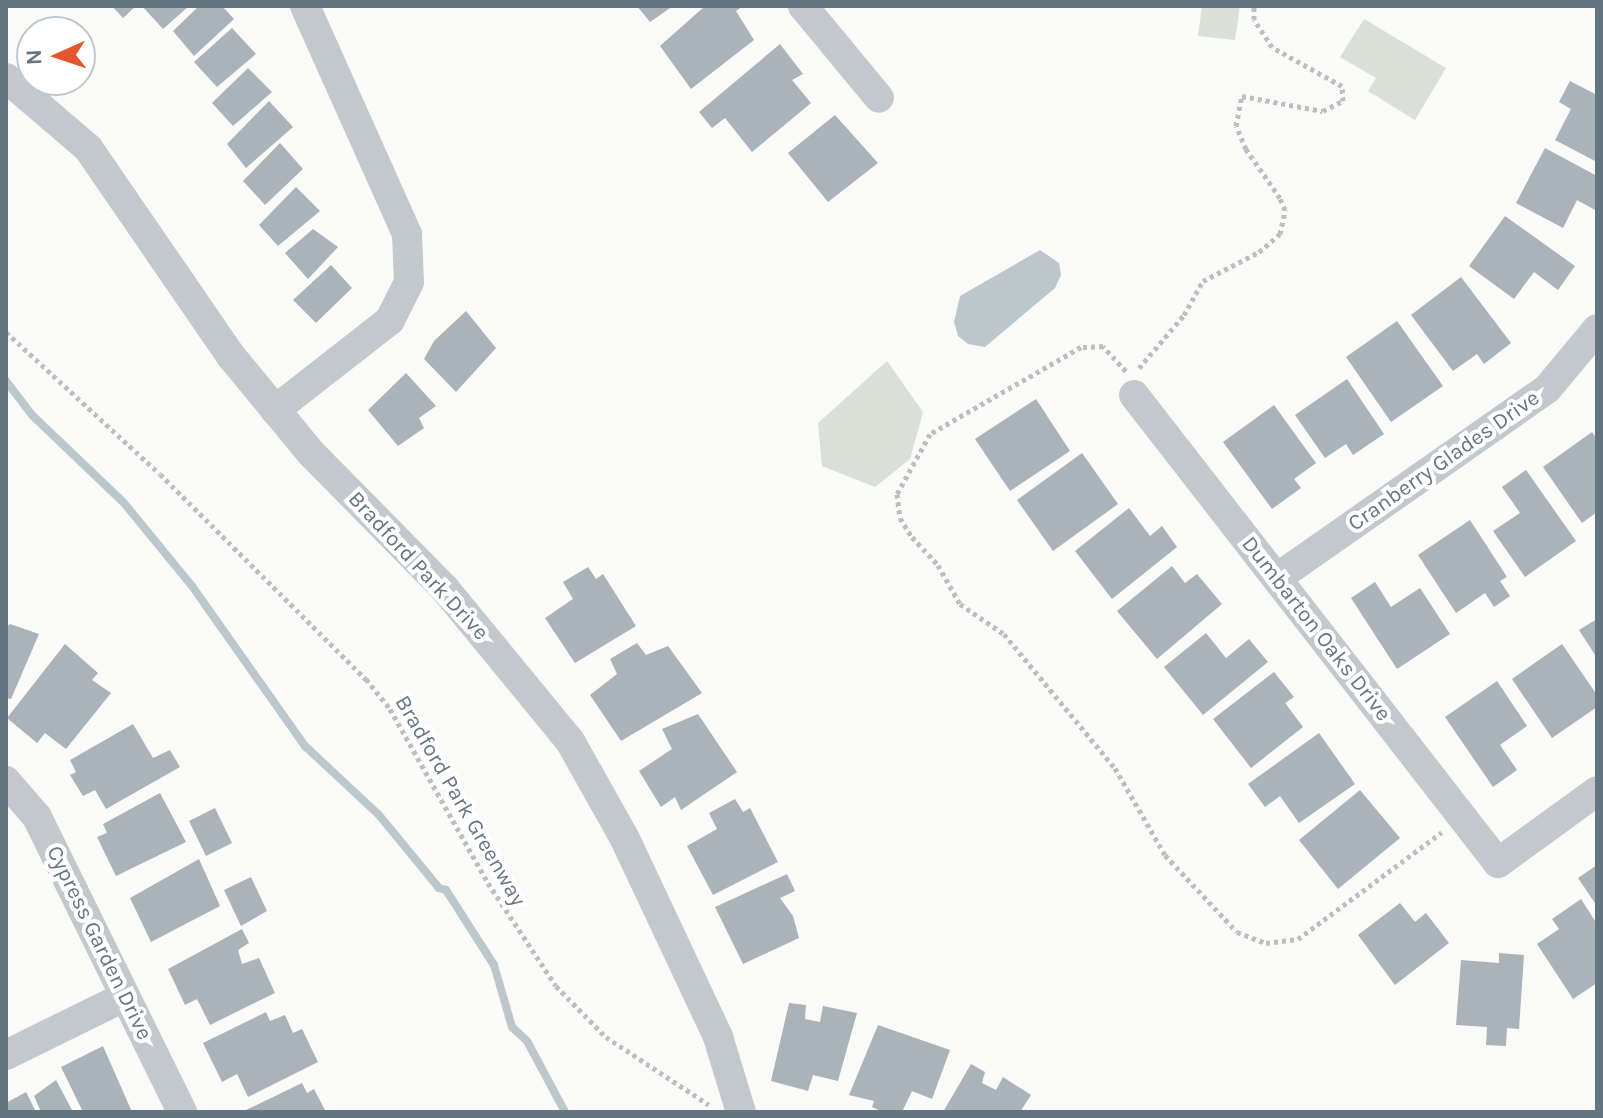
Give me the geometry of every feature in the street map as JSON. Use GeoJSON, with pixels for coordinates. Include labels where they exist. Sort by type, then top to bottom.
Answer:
{"type":"FeatureCollection","features":[{"type":"Feature","properties":{"kind":"street"},"geometry":{"type":"LineString","coordinates":[[275,410],[390,320],[409,282],[407,234],[305,6]]}},
{"type":"Feature","properties":{"kind":"street"},"geometry":{"type":"LineString","coordinates":[[803,6],[879,98]]}},
{"type":"Feature","properties":{"kind":"street","name":"Bradford Park Drive"},"geometry":{"type":"LineString","coordinates":[[6,78],[88,148],[214,332],[275,410],[311,453],[445,589],[570,741],[625,839],[718,1037],[741,1111]]}},
{"type":"Feature","properties":{"kind":"street","name":"Cranberry Glades Drive"},"geometry":{"type":"LineString","coordinates":[[1277,578],[1547,389],[1597,329]]}},
{"type":"Feature","properties":{"kind":"street","name":"Dumbarton Oaks Drive"},"geometry":{"type":"LineString","coordinates":[[1134,395],[1498,863],[1597,791]]}},
{"type":"Feature","properties":{"kind":"street","name":"Cypress Garden Drive"},"geometry":{"type":"LineString","coordinates":[[6,781],[37,817],[182,1112]]}},
{"type":"Feature","properties":{"kind":"street"},"geometry":{"type":"LineString","coordinates":[[6,1055],[124,997]]}},
{"type":"Feature","properties":{"kind":"path"},"geometry":{"type":"LineString","coordinates":[[1254,6],[1254,19],[1272,47],[1342,86],[1344,94],[1339,106],[1323,111],[1242,96],[1236,126],[1285,210],[1280,234],[1259,252],[1203,281],[1176,326],[1132,377],[1103,346],[1081,347],[930,434],[920,444],[895,502],[900,518],[938,565],[960,604],[1012,643],[1072,722],[1115,768],[1165,855],[1217,913],[1253,941],[1284,943],[1314,931],[1437,834],[1467,823]]}},
{"type":"Feature","properties":{"kind":"path","name":"Bradford Park Greenway"},"geometry":{"type":"LineString","coordinates":[[6,332],[190,503],[366,679],[390,709],[527,945],[581,1014],[717,1112],[741,1111]]}},
{"type":"Feature","properties":{"kind":"shaded area"},"geometry":{"type":"Polygon","coordinates":[[[1202,6],[1240,6],[1235,40],[1198,36],[1202,6]]]}},
{"type":"Feature","properties":{"kind":"shaded area"},"geometry":{"type":"Polygon","coordinates":[[[1364,19],[1446,68],[1415,120],[1368,91],[1376,78],[1340,57],[1364,19]]]}},
{"type":"Feature","properties":{"kind":"shaded area"},"geometry":{"type":"Polygon","coordinates":[[[1040,250],[1059,263],[1061,275],[1055,288],[985,347],[968,344],[958,336],[954,322],[960,296],[1040,250]]]}},
{"type":"Feature","properties":{"kind":"shaded area"},"geometry":{"type":"Polygon","coordinates":[[[887,361],[923,412],[910,459],[875,487],[822,466],[818,423],[887,361]]]}},
{"type":"Feature","properties":{"kind":"building"},"geometry":{"type":"Polygon","coordinates":[[[112,6],[136,6],[123,18],[112,6]]]}},
{"type":"Feature","properties":{"kind":"building"},"geometry":{"type":"Polygon","coordinates":[[[142,6],[189,6],[163,29],[142,6]]]}},
{"type":"Feature","properties":{"kind":"building"},"geometry":{"type":"Polygon","coordinates":[[[199,6],[222,6],[234,19],[194,56],[173,31],[199,6]]]}},
{"type":"Feature","properties":{"kind":"building"},"geometry":{"type":"Polygon","coordinates":[[[637,6],[673,6],[650,22],[637,6]]]}},
{"type":"Feature","properties":{"kind":"building"},"geometry":{"type":"Polygon","coordinates":[[[705,6],[743,6],[736,11],[754,40],[691,89],[660,46],[705,6]]]}},
{"type":"Feature","properties":{"kind":"building"},"geometry":{"type":"Polygon","coordinates":[[[232,28],[256,54],[217,87],[194,62],[232,28]]]}},
{"type":"Feature","properties":{"kind":"building"},"geometry":{"type":"Polygon","coordinates":[[[780,44],[803,74],[792,80],[811,103],[752,152],[725,118],[712,128],[699,112],[780,44]]]}},
{"type":"Feature","properties":{"kind":"building"},"geometry":{"type":"Polygon","coordinates":[[[248,68],[272,92],[233,126],[212,103],[248,68]]]}},
{"type":"Feature","properties":{"kind":"building"},"geometry":{"type":"Polygon","coordinates":[[[1570,81],[1597,95],[1597,162],[1555,140],[1571,109],[1559,102],[1570,81]]]}},
{"type":"Feature","properties":{"kind":"building"},"geometry":{"type":"Polygon","coordinates":[[[269,101],[293,127],[246,168],[227,144],[269,101]]]}},
{"type":"Feature","properties":{"kind":"building"},"geometry":{"type":"Polygon","coordinates":[[[835,115],[878,163],[828,202],[788,153],[835,115]]]}},
{"type":"Feature","properties":{"kind":"building"},"geometry":{"type":"Polygon","coordinates":[[[280,143],[303,169],[265,205],[243,181],[280,143]]]}},
{"type":"Feature","properties":{"kind":"building"},"geometry":{"type":"Polygon","coordinates":[[[1545,148],[1597,176],[1597,211],[1577,200],[1563,228],[1516,203],[1545,148]]]}},
{"type":"Feature","properties":{"kind":"building"},"geometry":{"type":"Polygon","coordinates":[[[296,187],[320,211],[278,246],[259,225],[296,187]]]}},
{"type":"Feature","properties":{"kind":"building"},"geometry":{"type":"Polygon","coordinates":[[[1505,216],[1575,266],[1558,290],[1534,272],[1514,299],[1469,266],[1505,216]]]}},
{"type":"Feature","properties":{"kind":"building"},"geometry":{"type":"Polygon","coordinates":[[[313,229],[338,247],[308,279],[285,253],[313,229]]]}},
{"type":"Feature","properties":{"kind":"building"},"geometry":{"type":"Polygon","coordinates":[[[331,265],[352,288],[316,323],[293,300],[331,265]]]}},
{"type":"Feature","properties":{"kind":"building"},"geometry":{"type":"Polygon","coordinates":[[[1461,277],[1511,343],[1484,364],[1477,354],[1453,371],[1411,315],[1461,277]]]}},
{"type":"Feature","properties":{"kind":"building"},"geometry":{"type":"Polygon","coordinates":[[[466,311],[496,348],[456,392],[424,359],[434,341],[466,311]]]}},
{"type":"Feature","properties":{"kind":"building"},"geometry":{"type":"Polygon","coordinates":[[[1397,321],[1443,386],[1391,422],[1346,357],[1397,321]]]}},
{"type":"Feature","properties":{"kind":"building"},"geometry":{"type":"Polygon","coordinates":[[[406,373],[436,406],[419,418],[424,428],[398,446],[368,410],[406,373]]]}},
{"type":"Feature","properties":{"kind":"building"},"geometry":{"type":"Polygon","coordinates":[[[1347,379],[1384,434],[1353,455],[1346,444],[1325,458],[1295,415],[1347,379]]]}},
{"type":"Feature","properties":{"kind":"building"},"geometry":{"type":"Polygon","coordinates":[[[1036,399],[1070,451],[1010,491],[975,439],[1036,399]]]}},
{"type":"Feature","properties":{"kind":"building"},"geometry":{"type":"Polygon","coordinates":[[[1274,405],[1316,463],[1294,479],[1301,488],[1272,509],[1223,442],[1274,405]]]}},
{"type":"Feature","properties":{"kind":"building"},"geometry":{"type":"Polygon","coordinates":[[[1592,432],[1597,439],[1597,512],[1582,523],[1543,467],[1592,432]]]}},
{"type":"Feature","properties":{"kind":"building"},"geometry":{"type":"Polygon","coordinates":[[[1082,453],[1118,504],[1053,551],[1017,500],[1082,453]]]}},
{"type":"Feature","properties":{"kind":"building"},"geometry":{"type":"Polygon","coordinates":[[[1526,470],[1576,541],[1525,577],[1493,531],[1520,513],[1502,487],[1526,470]]]}},
{"type":"Feature","properties":{"kind":"building"},"geometry":{"type":"Polygon","coordinates":[[[1129,508],[1150,536],[1162,526],[1177,547],[1112,599],[1075,551],[1129,508]]]}},
{"type":"Feature","properties":{"kind":"building"},"geometry":{"type":"Polygon","coordinates":[[[1470,520],[1507,577],[1500,581],[1510,596],[1494,607],[1485,593],[1456,613],[1418,555],[1470,520]]]}},
{"type":"Feature","properties":{"kind":"building"},"geometry":{"type":"Polygon","coordinates":[[[1172,566],[1185,583],[1197,574],[1222,604],[1157,659],[1117,611],[1172,566]]]}},
{"type":"Feature","properties":{"kind":"building"},"geometry":{"type":"Polygon","coordinates":[[[588,567],[596,579],[603,574],[636,626],[575,663],[545,618],[573,599],[563,582],[588,567]]]}},
{"type":"Feature","properties":{"kind":"building"},"geometry":{"type":"Polygon","coordinates":[[[1375,582],[1391,607],[1420,588],[1450,634],[1397,669],[1351,598],[1375,582]]]}},
{"type":"Feature","properties":{"kind":"building"},"geometry":{"type":"Polygon","coordinates":[[[1597,619],[1597,658],[1579,630],[1597,619]]]}},
{"type":"Feature","properties":{"kind":"building"},"geometry":{"type":"Polygon","coordinates":[[[10,624],[39,634],[11,699],[6,698],[6,627],[10,624]]]}},
{"type":"Feature","properties":{"kind":"building"},"geometry":{"type":"Polygon","coordinates":[[[1206,633],[1226,658],[1249,639],[1268,662],[1203,715],[1164,667],[1206,633]]]}},
{"type":"Feature","properties":{"kind":"building"},"geometry":{"type":"Polygon","coordinates":[[[637,643],[646,655],[668,646],[702,693],[621,741],[590,695],[617,674],[610,659],[637,643]]]}},
{"type":"Feature","properties":{"kind":"building"},"geometry":{"type":"Polygon","coordinates":[[[65,644],[98,673],[92,680],[111,693],[66,749],[45,733],[37,743],[7,718],[65,644]]]}},
{"type":"Feature","properties":{"kind":"building"},"geometry":{"type":"Polygon","coordinates":[[[1562,644],[1597,695],[1597,707],[1552,738],[1512,679],[1562,644]]]}},
{"type":"Feature","properties":{"kind":"building"},"geometry":{"type":"Polygon","coordinates":[[[1274,672],[1294,697],[1285,703],[1303,727],[1251,768],[1213,719],[1274,672]]]}},
{"type":"Feature","properties":{"kind":"building"},"geometry":{"type":"Polygon","coordinates":[[[1497,681],[1527,726],[1500,745],[1517,770],[1493,787],[1445,717],[1497,681]]]}},
{"type":"Feature","properties":{"kind":"building"},"geometry":{"type":"Polygon","coordinates":[[[698,714],[737,772],[681,810],[675,797],[661,807],[639,771],[672,749],[662,729],[698,714]]]}},
{"type":"Feature","properties":{"kind":"building"},"geometry":{"type":"Polygon","coordinates":[[[133,724],[153,758],[170,750],[180,767],[106,809],[95,790],[83,796],[70,775],[76,772],[70,760],[133,724]]]}},
{"type":"Feature","properties":{"kind":"building"},"geometry":{"type":"Polygon","coordinates":[[[1319,733],[1355,784],[1299,823],[1280,796],[1265,807],[1248,784],[1319,733]]]}},
{"type":"Feature","properties":{"kind":"building"},"geometry":{"type":"Polygon","coordinates":[[[1360,790],[1400,838],[1338,889],[1299,840],[1360,790]]]}},
{"type":"Feature","properties":{"kind":"building"},"geometry":{"type":"Polygon","coordinates":[[[160,793],[186,842],[116,876],[97,837],[107,833],[103,824],[160,793]]]}},
{"type":"Feature","properties":{"kind":"building"},"geometry":{"type":"Polygon","coordinates":[[[735,799],[743,812],[750,808],[778,862],[713,895],[687,846],[717,829],[709,813],[735,799]]]}},
{"type":"Feature","properties":{"kind":"building"},"geometry":{"type":"Polygon","coordinates":[[[215,808],[232,843],[206,856],[189,821],[215,808]]]}},
{"type":"Feature","properties":{"kind":"building"},"geometry":{"type":"Polygon","coordinates":[[[199,859],[220,906],[151,942],[130,898],[199,859]]]}},
{"type":"Feature","properties":{"kind":"building"},"geometry":{"type":"Polygon","coordinates":[[[1597,865],[1597,906],[1578,878],[1597,865]]]}},
{"type":"Feature","properties":{"kind":"building"},"geometry":{"type":"Polygon","coordinates":[[[787,874],[795,891],[780,898],[793,916],[799,938],[743,964],[715,907],[787,874]]]}},
{"type":"Feature","properties":{"kind":"building"},"geometry":{"type":"Polygon","coordinates":[[[251,877],[267,911],[241,926],[224,890],[251,877]]]}},
{"type":"Feature","properties":{"kind":"building"},"geometry":{"type":"Polygon","coordinates":[[[1581,899],[1597,924],[1597,983],[1573,999],[1537,944],[1559,929],[1552,919],[1581,899]]]}},
{"type":"Feature","properties":{"kind":"building"},"geometry":{"type":"Polygon","coordinates":[[[1400,903],[1415,922],[1426,913],[1449,943],[1395,985],[1358,935],[1400,903]]]}},
{"type":"Feature","properties":{"kind":"building"},"geometry":{"type":"Polygon","coordinates":[[[242,929],[249,943],[238,950],[242,964],[259,958],[275,993],[210,1025],[197,999],[185,1005],[168,969],[242,929]]]}},
{"type":"Feature","properties":{"kind":"building"},"geometry":{"type":"Polygon","coordinates":[[[1499,953],[1524,955],[1519,1029],[1507,1028],[1506,1046],[1486,1045],[1487,1027],[1456,1025],[1461,960],[1499,963],[1499,953]]]}},
{"type":"Feature","properties":{"kind":"building"},"geometry":{"type":"Polygon","coordinates":[[[789,1003],[806,1005],[805,1019],[820,1022],[823,1006],[857,1013],[838,1081],[813,1075],[808,1091],[771,1081],[789,1003]]]}},
{"type":"Feature","properties":{"kind":"building"},"geometry":{"type":"Polygon","coordinates":[[[266,1012],[270,1021],[285,1015],[293,1033],[302,1029],[318,1062],[248,1097],[237,1074],[222,1082],[203,1043],[266,1012]]]}},
{"type":"Feature","properties":{"kind":"building"},"geometry":{"type":"Polygon","coordinates":[[[878,1025],[950,1050],[932,1099],[912,1091],[902,1112],[883,1112],[872,1107],[874,1101],[849,1095],[878,1025]]]}},
{"type":"Feature","properties":{"kind":"building"},"geometry":{"type":"Polygon","coordinates":[[[103,1046],[132,1112],[83,1112],[61,1067],[103,1046]]]}},
{"type":"Feature","properties":{"kind":"building"},"geometry":{"type":"Polygon","coordinates":[[[971,1064],[985,1072],[982,1083],[996,1090],[1003,1077],[1031,1095],[1020,1112],[943,1112],[971,1064]]]}},
{"type":"Feature","properties":{"kind":"building"},"geometry":{"type":"Polygon","coordinates":[[[56,1080],[73,1112],[41,1112],[34,1096],[56,1080]]]}},
{"type":"Feature","properties":{"kind":"building"},"geometry":{"type":"Polygon","coordinates":[[[302,1083],[307,1093],[314,1089],[326,1112],[242,1112],[302,1083]]]}},
{"type":"Feature","properties":{"kind":"building"},"geometry":{"type":"Polygon","coordinates":[[[26,1092],[36,1112],[6,1112],[6,1103],[26,1092]]]}},
{"type":"Feature","properties":{"kind":"waterway"},"geometry":{"type":"LineString","coordinates":[[6,381],[32,415],[124,503],[192,586],[305,746],[379,815],[439,888],[446,890],[494,965],[512,1027],[527,1041],[565,1112]]}}]}
